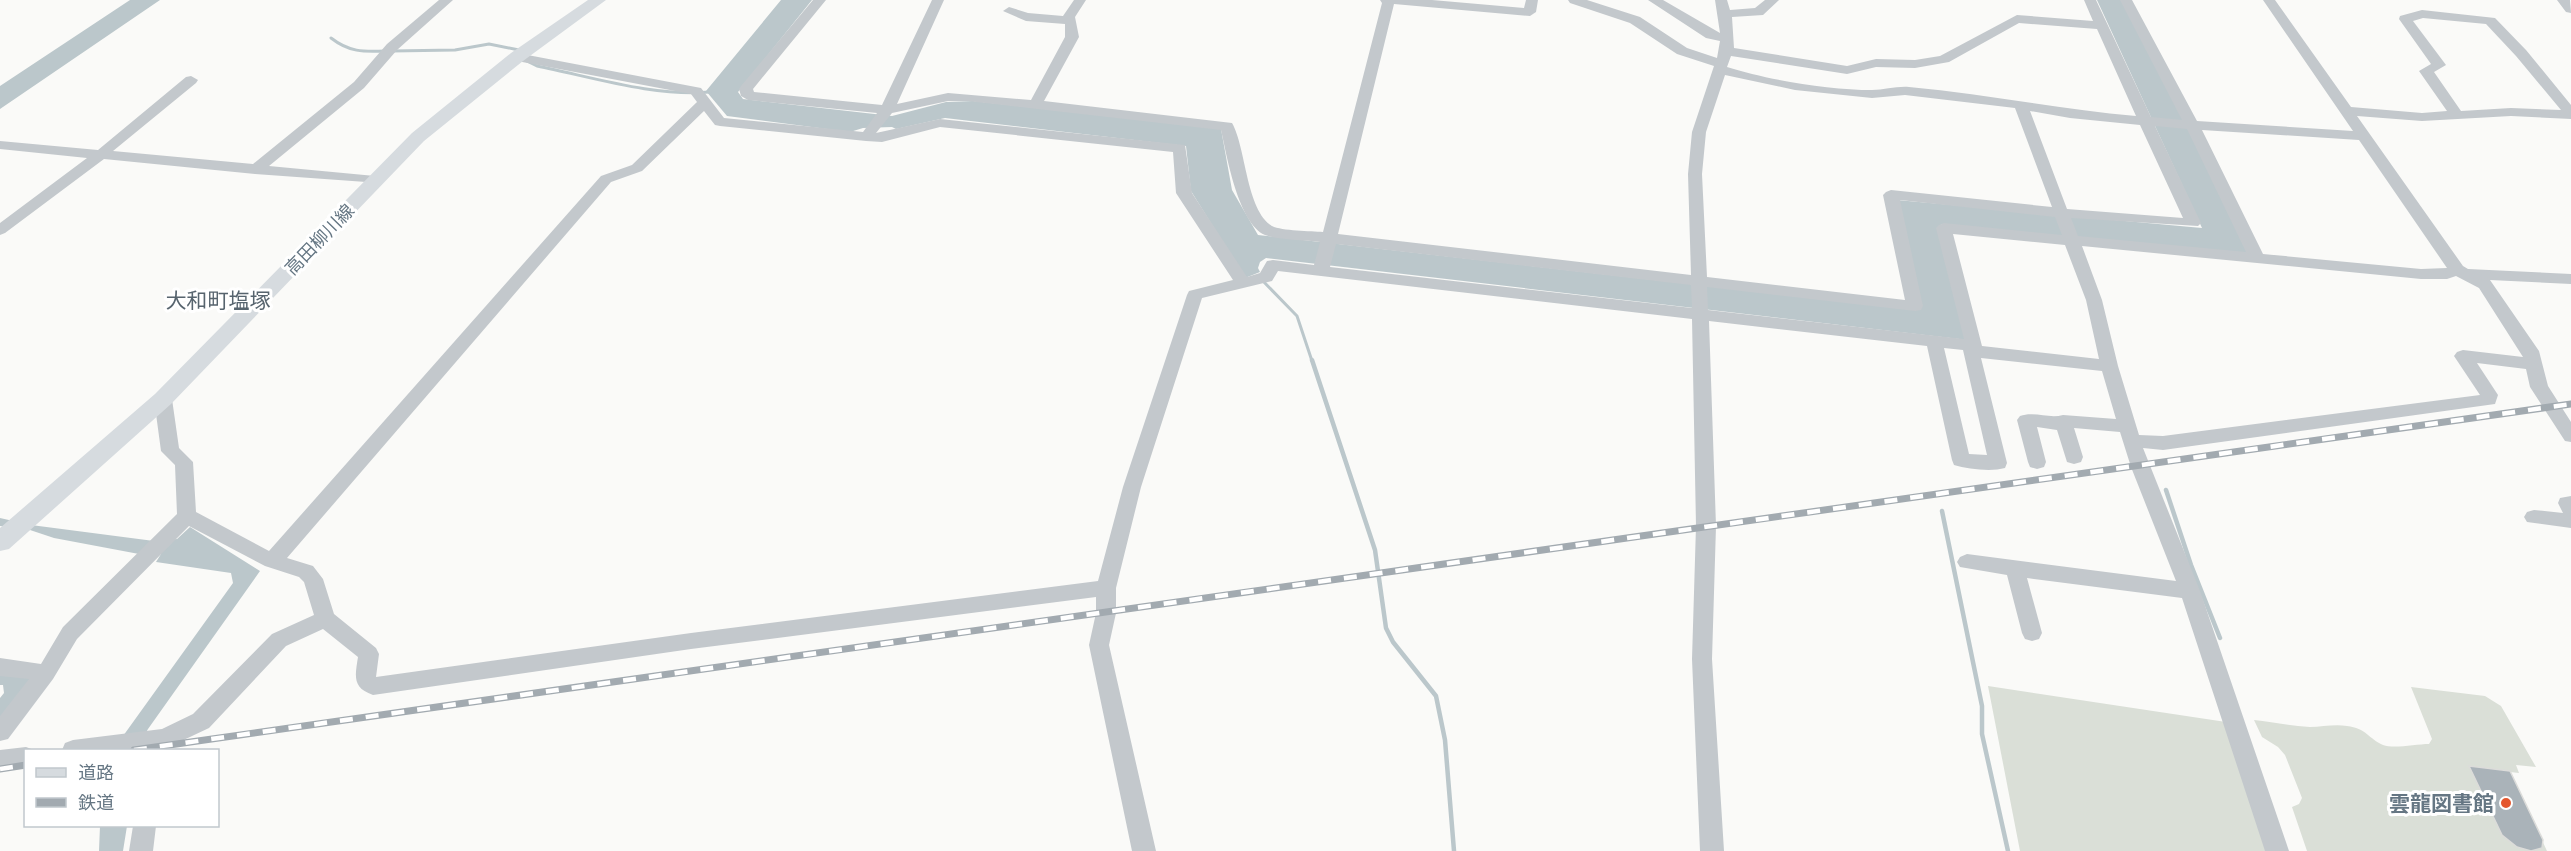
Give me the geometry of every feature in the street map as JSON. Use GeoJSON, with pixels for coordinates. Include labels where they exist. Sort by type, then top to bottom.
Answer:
{"type":"FeatureCollection","features":[{"type":"Feature","properties":{"kind":"main road","name":"高田柳川線"},"geometry":{"type":"LineString","coordinates":[[6,536],[163,399],[225,338],[418,137],[517,57],[598,0]]}},
{"type":"Feature","properties":{"kind":"street"},"geometry":{"type":"LineString","coordinates":[[255,170],[359,85],[392,47],[447,0]]}},
{"type":"Feature","properties":{"kind":"street"},"geometry":{"type":"LineString","coordinates":[[820,0],[746,89],[748,96],[887,110],[948,97],[1036,104],[1227,126],[1243,190],[1263,227],[1269,231],[1915,306],[1891,195],[2062,213],[2193,223],[2090,0]]}},
{"type":"Feature","properties":{"kind":"street"},"geometry":{"type":"LineString","coordinates":[[866,137],[887,110],[938,0]]}},
{"type":"Feature","properties":{"kind":"street"},"geometry":{"type":"LineString","coordinates":[[1036,104],[1072,37],[1069,17],[1080,0]]}},
{"type":"Feature","properties":{"kind":"street"},"geometry":{"type":"LineString","coordinates":[[1322,270],[1388,0],[1530,12],[1532,0]]}},
{"type":"Feature","properties":{"kind":"street"},"geometry":{"type":"LineString","coordinates":[[1574,0],[1635,20],[1682,51],[1847,70],[1876,63],[1915,64],[1944,59],[2017,19],[2102,26]]}},
{"type":"Feature","properties":{"kind":"street"},"geometry":{"type":"LineString","coordinates":[[1654,0],[1711,35],[1724,56],[1746,77],[1795,86],[1872,94],[1905,91],[1996,100],[2070,114],[2145,122],[2364,136]]}},
{"type":"Feature","properties":{"kind":"street"},"geometry":{"type":"LineString","coordinates":[[1712,851],[1702,668],[1706,526],[1695,174],[1699,132],[1724,56],[1723,7],[1758,12],[1773,0]]}},
{"type":"Feature","properties":{"kind":"street"},"geometry":{"type":"LineString","coordinates":[[2126,0],[2192,125],[2257,258]]}},
{"type":"Feature","properties":{"kind":"street"},"geometry":{"type":"LineString","coordinates":[[2269,0],[2460,272],[2485,284],[2530,351],[2539,387],[2571,436]]}},
{"type":"Feature","properties":{"kind":"street"},"geometry":{"type":"LineString","coordinates":[[2563,0],[2571,9]]}},
{"type":"Feature","properties":{"kind":"street"},"geometry":{"type":"LineString","coordinates":[[1009,11],[1026,17],[1070,21]]}},
{"type":"Feature","properties":{"kind":"street"},"geometry":{"type":"LineString","coordinates":[[2457,115],[2426,71],[2439,65],[2405,19],[2422,14],[2490,21],[2521,53],[2571,114]]}},
{"type":"Feature","properties":{"kind":"street"},"geometry":{"type":"LineString","coordinates":[[517,57],[696,91],[720,122],[882,138],[940,123],[1180,148],[1184,193],[1242,282]]}},
{"type":"Feature","properties":{"kind":"street"},"geometry":{"type":"LineString","coordinates":[[0,230],[100,155],[191,80]]}},
{"type":"Feature","properties":{"kind":"street"},"geometry":{"type":"LineString","coordinates":[[272,561],[606,179],[637,168],[704,103]]}},
{"type":"Feature","properties":{"kind":"street"},"geometry":{"type":"LineString","coordinates":[[2021,105],[2094,300],[2109,366],[2129,434],[2190,591],[2277,851]]}},
{"type":"Feature","properties":{"kind":"street"},"geometry":{"type":"LineString","coordinates":[[2348,111],[2422,117],[2511,112],[2571,114]]}},
{"type":"Feature","properties":{"kind":"street"},"geometry":{"type":"LineString","coordinates":[[0,146],[375,180]]}},
{"type":"Feature","properties":{"kind":"street"},"geometry":{"type":"LineString","coordinates":[[1934,341],[1961,460],[1998,463],[1971,348],[1974,346],[1944,228],[2421,274],[2460,272],[2571,279]]}},
{"type":"Feature","properties":{"kind":"street"},"geometry":{"type":"LineString","coordinates":[[1144,851],[1099,645],[1106,613],[1106,588],[1132,487],[1195,295],[1266,277],[1273,265],[1934,341],[2109,366]]}},
{"type":"Feature","properties":{"kind":"street"},"geometry":{"type":"LineString","coordinates":[[2064,424],[2063,421],[2129,434],[2163,444],[2489,400],[2489,395],[2463,356],[2534,364]]}},
{"type":"Feature","properties":{"kind":"street"},"geometry":{"type":"LineString","coordinates":[[163,399],[170,451],[184,462],[188,516]]}},
{"type":"Feature","properties":{"kind":"street"},"geometry":{"type":"LineString","coordinates":[[2037,462],[2026,420],[2064,424]]}},
{"type":"Feature","properties":{"kind":"street"},"geometry":{"type":"LineString","coordinates":[[2064,424],[2074,457]]}},
{"type":"Feature","properties":{"kind":"street"},"geometry":{"type":"LineString","coordinates":[[2571,503],[2567,503],[2571,510]]}},
{"type":"Feature","properties":{"kind":"street"},"geometry":{"type":"LineString","coordinates":[[188,516],[272,561],[306,572],[314,579],[325,619],[369,654],[365,680],[373,686],[691,641],[1106,588]]}},
{"type":"Feature","properties":{"kind":"street"},"geometry":{"type":"LineString","coordinates":[[0,732],[46,673],[70,633],[188,516]]}},
{"type":"Feature","properties":{"kind":"street"},"geometry":{"type":"LineString","coordinates":[[2534,517],[2571,521]]}},
{"type":"Feature","properties":{"kind":"street"},"geometry":{"type":"LineString","coordinates":[[1967,562],[2190,591]]}},
{"type":"Feature","properties":{"kind":"street"},"geometry":{"type":"LineString","coordinates":[[2015,568],[2032,633]]}},
{"type":"Feature","properties":{"kind":"street"},"geometry":{"type":"LineString","coordinates":[[88,749],[162,744],[201,721],[279,640],[325,619]]}},
{"type":"Feature","properties":{"kind":"street"},"geometry":{"type":"LineString","coordinates":[[0,667],[46,673]]}},
{"type":"Feature","properties":{"kind":"street"},"geometry":{"type":"LineString","coordinates":[[0,760],[24,757]]}},
{"type":"Feature","properties":{"kind":"street"},"geometry":{"type":"LineString","coordinates":[[141,851],[145,827]]}},
{"type":"Feature","properties":{"kind":"shaded area"},"geometry":{"type":"Polygon","coordinates":[[[130,0],[160,0],[0,109],[0,86],[130,0]]]}},
{"type":"Feature","properties":{"kind":"shaded area"},"geometry":{"type":"Polygon","coordinates":[[[781,0],[812,0],[738,92],[743,99],[892,116],[946,102],[973,101],[1221,129],[1232,190],[1258,235],[1920,310],[1897,200],[2202,228],[2097,0],[2121,0],[2184,121],[2249,255],[1941,224],[1968,340],[1266,258],[1260,262],[1258,268],[1260,272],[1245,278],[1191,191],[1186,146],[945,118],[896,129],[892,127],[863,128],[850,132],[727,116],[706,91],[781,0]]]}},
{"type":"Feature","properties":{"kind":"shaded area"},"geometry":{"type":"Polygon","coordinates":[[[0,518],[31,525],[154,541],[177,539],[190,527],[260,571],[148,729],[137,749],[114,749],[233,583],[231,573],[156,562],[161,554],[139,554],[54,538],[27,529],[0,526],[0,518]]]}},
{"type":"Feature","properties":{"kind":"shaded area"},"geometry":{"type":"Polygon","coordinates":[[[0,674],[35,677],[0,719],[0,698],[4,693],[3,685],[0,685],[0,674]]]}},
{"type":"Feature","properties":{"kind":"shaded area"},"geometry":{"type":"Polygon","coordinates":[[[1988,686],[2226,722],[2270,851],[2020,851],[1988,686]]]}},
{"type":"Feature","properties":{"kind":"shaded area"},"geometry":{"type":"Polygon","coordinates":[[[2411,687],[2485,696],[2501,706],[2536,767],[2516,765],[2519,773],[2510,772],[2547,851],[2307,851],[2292,807],[2299,804],[2302,798],[2285,755],[2278,747],[2262,737],[2254,720],[2315,727],[2337,725],[2353,727],[2363,731],[2378,743],[2388,746],[2429,744],[2432,739],[2411,687]]]}},
{"type":"Feature","properties":{"kind":"shaded area"},"geometry":{"type":"Polygon","coordinates":[[[100,827],[127,827],[123,851],[99,851],[100,827]]]}},
{"type":"Feature","properties":{"kind":"building","name":"雲龍図書館"},"geometry":{"type":"Polygon","coordinates":[[[2469,766],[2510,771],[2543,840],[2542,848],[2531,851],[2517,847],[2502,835],[2469,766]]]}},
{"type":"Feature","properties":{"kind":"waterway"},"geometry":{"type":"LineString","coordinates":[[331,38],[356,50],[385,51]]}},
{"type":"Feature","properties":{"kind":"waterway"},"geometry":{"type":"LineString","coordinates":[[392,51],[455,50],[489,44],[519,50]]}},
{"type":"Feature","properties":{"kind":"waterway"},"geometry":{"type":"LineString","coordinates":[[527,61],[537,66],[646,89],[689,93],[710,92]]}},
{"type":"Feature","properties":{"kind":"waterway"},"geometry":{"type":"LineString","coordinates":[[1261,279],[1297,316],[1312,361]]}},
{"type":"Feature","properties":{"kind":"waterway"},"geometry":{"type":"LineString","coordinates":[[1312,360],[1375,550],[1386,628],[1393,642],[1436,696],[1445,740],[1454,851]]}},
{"type":"Feature","properties":{"kind":"waterway"},"geometry":{"type":"LineString","coordinates":[[2166,490],[2191,565],[2220,638]]}},
{"type":"Feature","properties":{"kind":"waterway"},"geometry":{"type":"LineString","coordinates":[[1942,511],[1982,706],[1982,734],[2008,851]]}},
{"type":"Feature","properties":{"kind":"railway"},"geometry":{"type":"LineString","coordinates":[[141,749],[2571,404]]}},
{"type":"Feature","properties":{"kind":"railway"},"geometry":{"type":"LineString","coordinates":[[0,769],[24,765]]}},
{"type":"Feature","properties":{"kind":"place","name":"雲龍図書館"},"geometry":{"type":"Point","coordinates":[2506,803]}},
{"type":"Feature","properties":{"kind":"district","name":"大和町塩塚"},"geometry":{"type":"Point","coordinates":[218,300]}}]}
